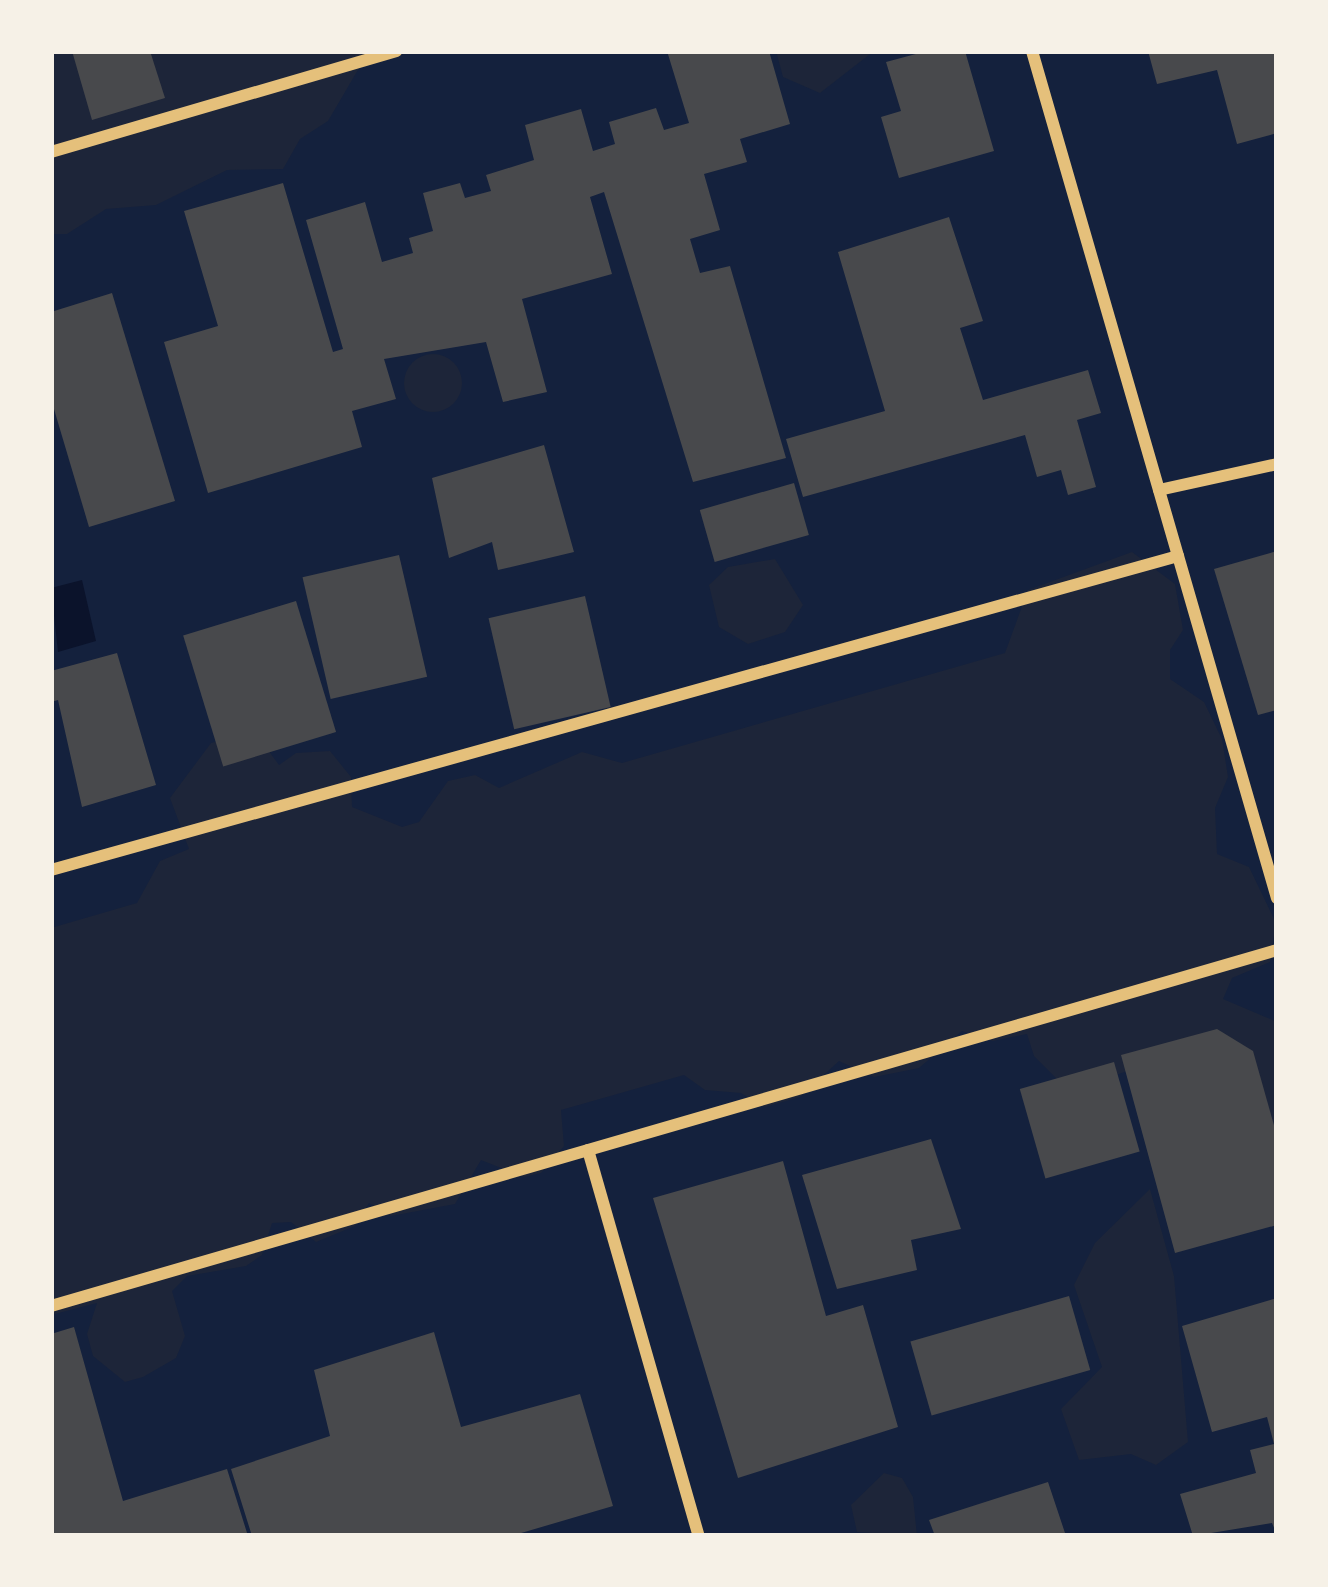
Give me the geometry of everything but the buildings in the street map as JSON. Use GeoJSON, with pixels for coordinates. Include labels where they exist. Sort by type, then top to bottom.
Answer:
{"type":"FeatureCollection","features":[{"type":"Feature","properties":{"kind":"street"},"geometry":{"type":"LineString","coordinates":[[51,152],[397,51]]}},
{"type":"Feature","properties":{"kind":"street"},"geometry":{"type":"LineString","coordinates":[[1032,51],[1277,898]]}},
{"type":"Feature","properties":{"kind":"street"},"geometry":{"type":"LineString","coordinates":[[1159,490],[1277,464]]}},
{"type":"Feature","properties":{"kind":"street"},"geometry":{"type":"LineString","coordinates":[[51,870],[1178,556]]}},
{"type":"Feature","properties":{"kind":"street"},"geometry":{"type":"LineString","coordinates":[[51,1306],[1277,950]]}},
{"type":"Feature","properties":{"kind":"street"},"geometry":{"type":"LineString","coordinates":[[588,1150],[699,1536]]}},
{"type":"Feature","properties":{"kind":"shaded area"},"geometry":{"type":"Polygon","coordinates":[[[51,51],[369,51],[328,121],[300,139],[283,169],[227,170],[156,205],[106,209],[67,234],[51,234],[51,51]]]}},
{"type":"Feature","properties":{"kind":"shaded area"},"geometry":{"type":"Polygon","coordinates":[[[776,51],[874,51],[820,93],[783,77],[776,51]]]}},
{"type":"Feature","properties":{"kind":"shaded area"},"geometry":{"type":"Polygon","coordinates":[[[433,354],[454,362],[462,383],[454,404],[433,412],[412,404],[404,383],[412,362],[433,354]]]}},
{"type":"Feature","properties":{"kind":"shaded area"},"geometry":{"type":"Polygon","coordinates":[[[1132,552],[1175,584],[1183,630],[1170,650],[1170,679],[1204,702],[1222,739],[1228,777],[1215,808],[1217,854],[1249,867],[1276,923],[1270,962],[1232,978],[1223,999],[1277,1022],[1277,1179],[1172,1054],[1103,1080],[1063,1085],[1034,1056],[1027,1034],[993,1041],[962,1031],[919,1068],[874,1077],[839,1061],[800,1097],[765,1107],[741,1093],[705,1090],[684,1075],[561,1110],[564,1146],[541,1173],[524,1177],[481,1160],[455,1204],[391,1216],[369,1203],[355,1226],[316,1242],[291,1222],[272,1223],[262,1255],[246,1266],[187,1276],[172,1291],[185,1336],[176,1358],[143,1377],[125,1382],[93,1356],[87,1334],[97,1303],[51,1315],[51,928],[137,903],[160,861],[189,849],[170,798],[211,743],[235,737],[263,743],[279,765],[296,753],[330,751],[351,777],[352,807],[402,827],[419,822],[448,781],[475,775],[499,788],[582,752],[622,763],[1005,653],[1028,590],[1132,552]]]}},
{"type":"Feature","properties":{"kind":"shaded area"},"geometry":{"type":"Polygon","coordinates":[[[775,559],[803,605],[785,632],[748,644],[719,627],[709,585],[728,567],[775,559]]]}},
{"type":"Feature","properties":{"kind":"shaded area"},"geometry":{"type":"Polygon","coordinates":[[[82,580],[96,641],[58,652],[51,588],[82,580]]]}},
{"type":"Feature","properties":{"kind":"shaded area"},"geometry":{"type":"Polygon","coordinates":[[[1150,1189],[1174,1276],[1188,1442],[1156,1465],[1131,1454],[1079,1460],[1061,1409],[1102,1367],[1074,1285],[1095,1243],[1150,1189]]]}},
{"type":"Feature","properties":{"kind":"shaded area"},"geometry":{"type":"Polygon","coordinates":[[[884,1473],[902,1478],[913,1497],[917,1536],[857,1532],[851,1505],[884,1473]]]}}]}
